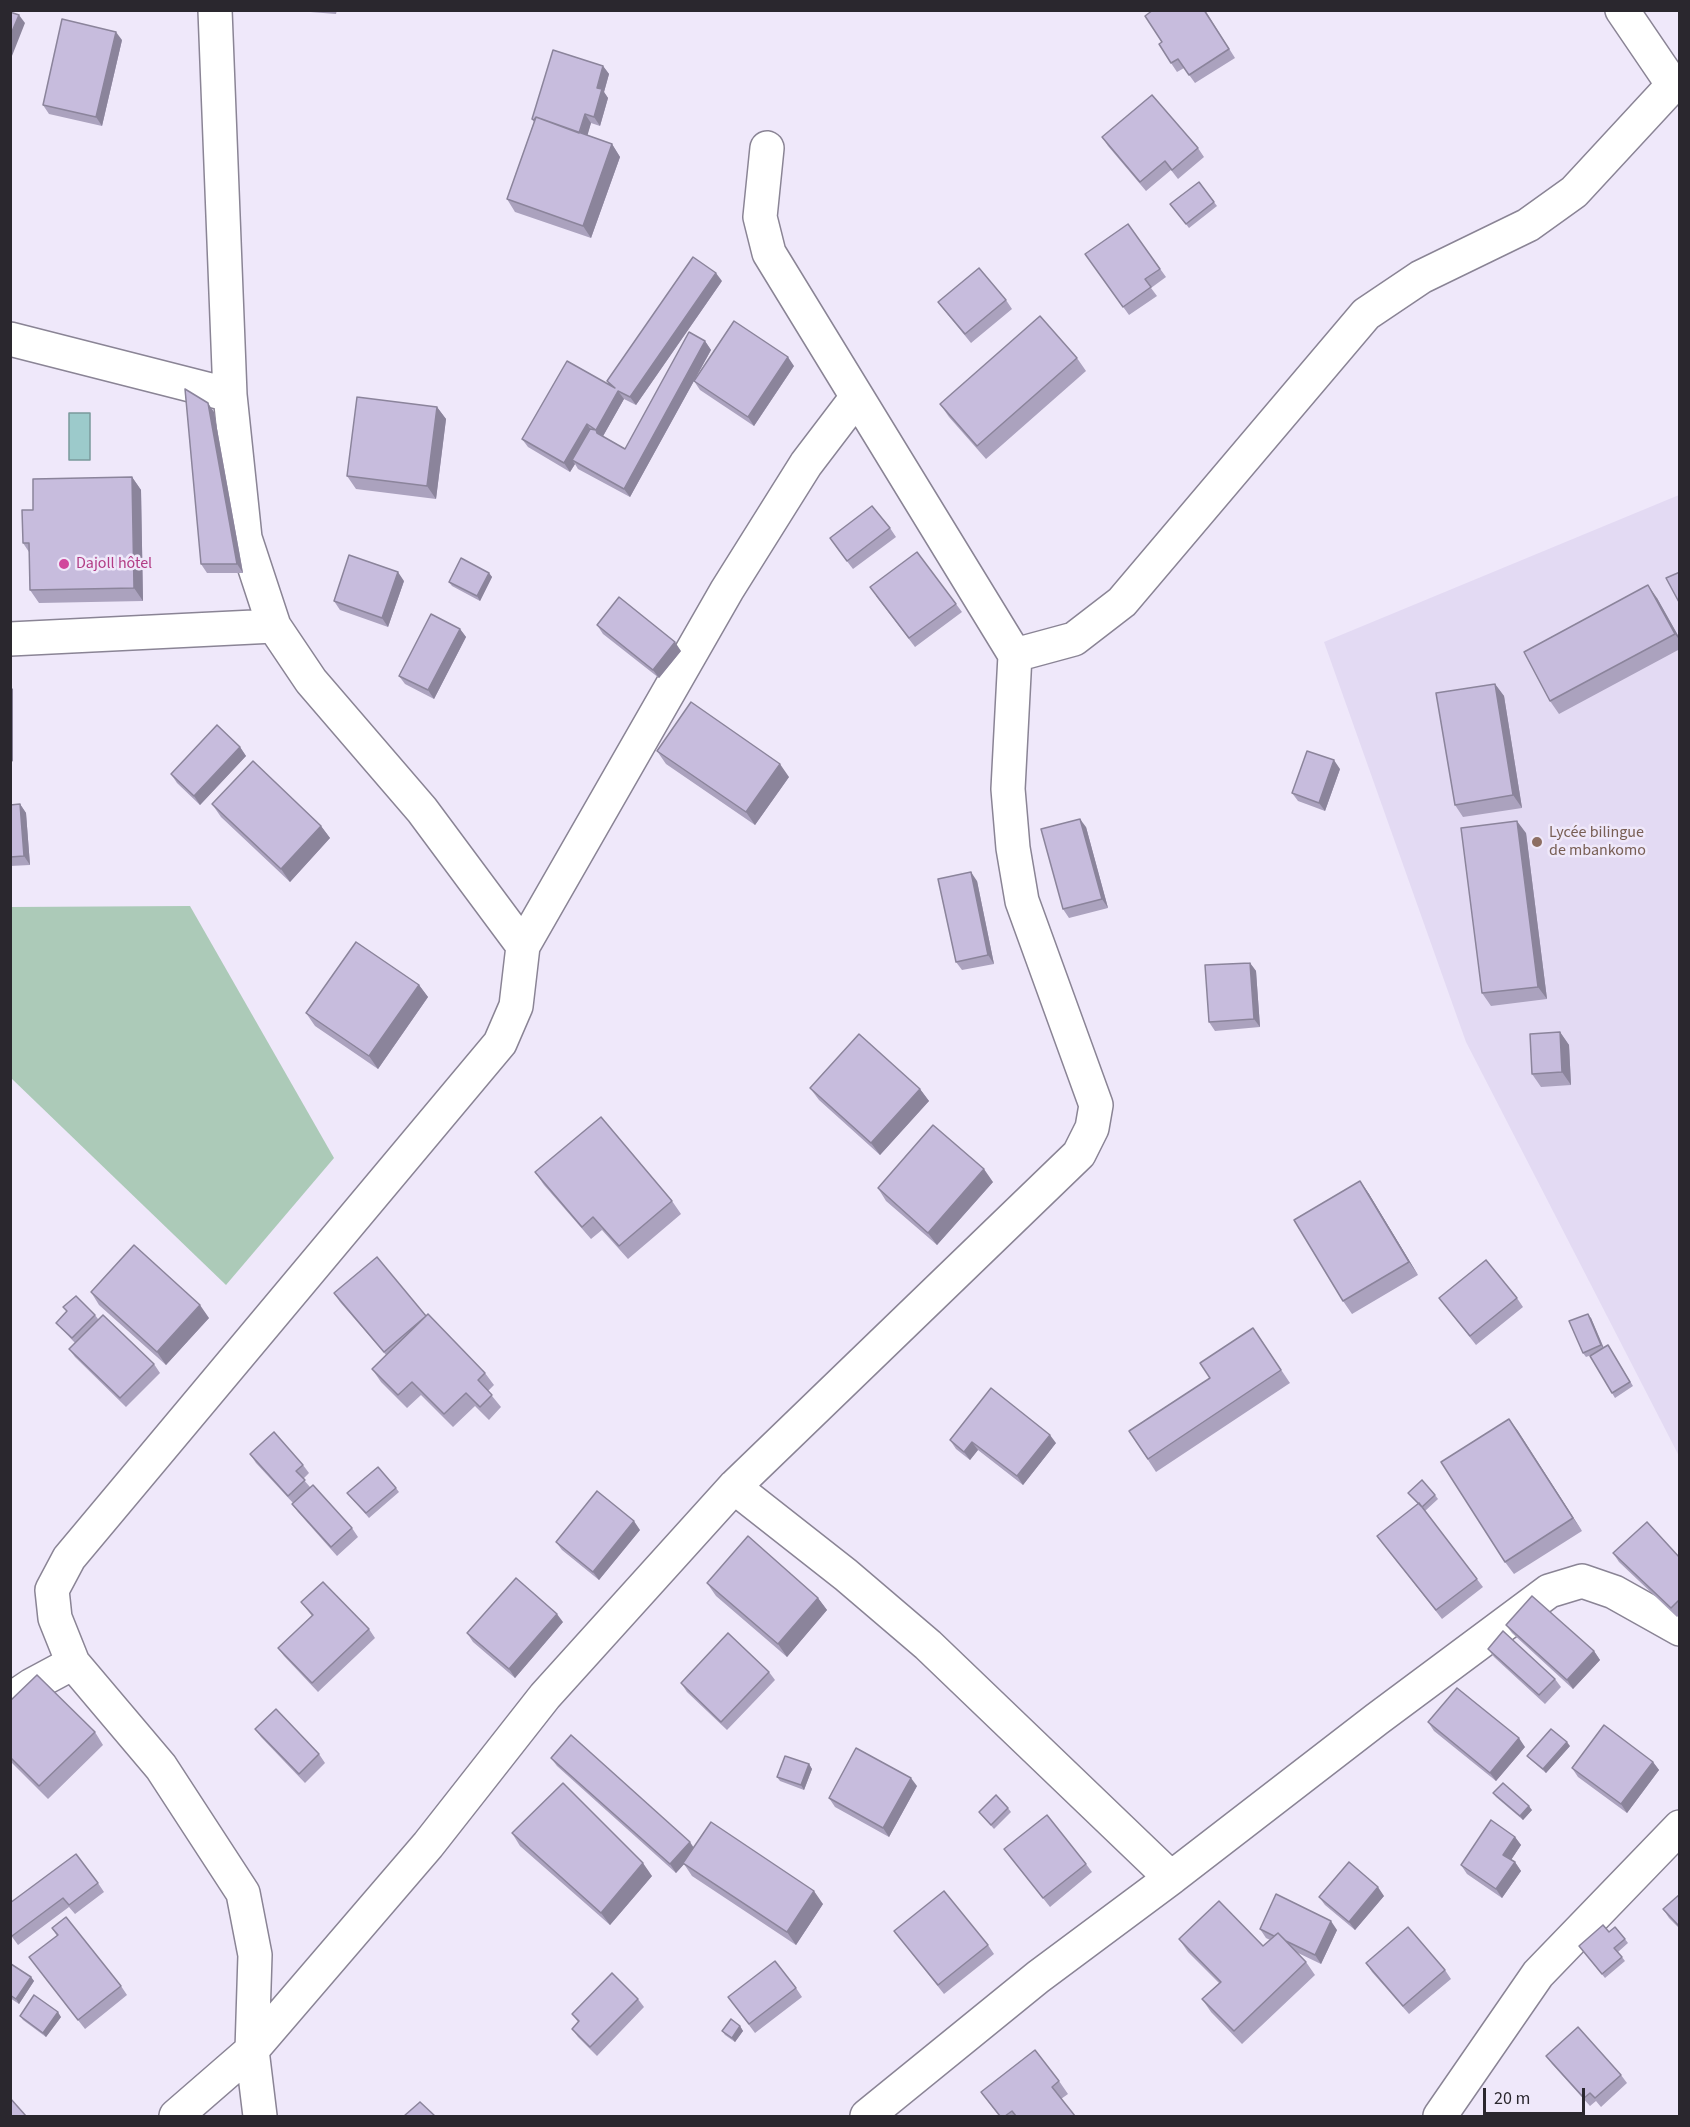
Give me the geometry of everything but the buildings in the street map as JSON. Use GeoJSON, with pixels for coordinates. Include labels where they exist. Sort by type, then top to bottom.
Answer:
{"type":"FeatureCollection","features":[{"type":"Feature","properties":{"kind":"street"},"geometry":{"type":"LineString","coordinates":[[215,10],[230,395],[245,538],[274,626],[311,681],[422,810],[523,946]]}},
{"type":"Feature","properties":{"kind":"street"},"geometry":{"type":"LineString","coordinates":[[1015,655],[1074,639],[1122,602],[1366,314],[1421,277],[1528,225],[1574,192],[1676,85],[1622,10]]}},
{"type":"Feature","properties":{"kind":"street"},"geometry":{"type":"LineString","coordinates":[[176,2116],[252,2050],[428,1845],[545,1696],[734,1487],[1079,1154],[1092,1128],[1096,1105],[1022,901],[1008,789],[1015,655],[769,253],[760,217],[767,148]]}},
{"type":"Feature","properties":{"kind":"street"},"geometry":{"type":"LineString","coordinates":[[10,339],[230,395]]}},
{"type":"Feature","properties":{"kind":"street"},"geometry":{"type":"LineString","coordinates":[[260,2116],[252,2050],[255,1955],[243,1893],[161,1767],[73,1663],[55,1618],[52,1590],[69,1558],[500,1042],[516,1006],[523,946],[726,590],[806,464],[857,397]]}},
{"type":"Feature","properties":{"kind":"street"},"geometry":{"type":"LineString","coordinates":[[10,639],[274,626]]}},
{"type":"Feature","properties":{"kind":"street"},"geometry":{"type":"LineString","coordinates":[[734,1487],[846,1575],[928,1645],[1170,1878]]}},
{"type":"Feature","properties":{"kind":"street"},"geometry":{"type":"LineString","coordinates":[[867,2116],[1038,1977],[1549,1592],[1582,1581],[1614,1592],[1680,1629]]}},
{"type":"Feature","properties":{"kind":"street"},"geometry":{"type":"LineString","coordinates":[[10,1700],[32,1684],[73,1663]]}},
{"type":"Feature","properties":{"kind":"street"},"geometry":{"type":"LineString","coordinates":[[1440,2116],[1538,1974],[1680,1827]]}},
{"type":"Feature","properties":{"kind":"shaded area"},"geometry":{"type":"Polygon","coordinates":[[[69,413],[90,413],[90,460],[69,460],[69,413]]]}},
{"type":"Feature","properties":{"kind":"shaded area","name":"Lycée bilingue de mbankomo"},"geometry":{"type":"Polygon","coordinates":[[[1679,495],[1679,1456],[1466,1042],[1324,642],[1679,495]]]}},
{"type":"Feature","properties":{"kind":"shaded area"},"geometry":{"type":"Polygon","coordinates":[[[190,906],[334,1158],[226,1285],[11,1078],[11,907],[190,906]]]}},
{"type":"Feature","properties":{"kind":"place","name":"Dajoll hôtel"},"geometry":{"type":"Point","coordinates":[64,564]}},
{"type":"Feature","properties":{"kind":"place","name":"Lycée bilingue de mbankomo"},"geometry":{"type":"Point","coordinates":[1537,842]}}]}
